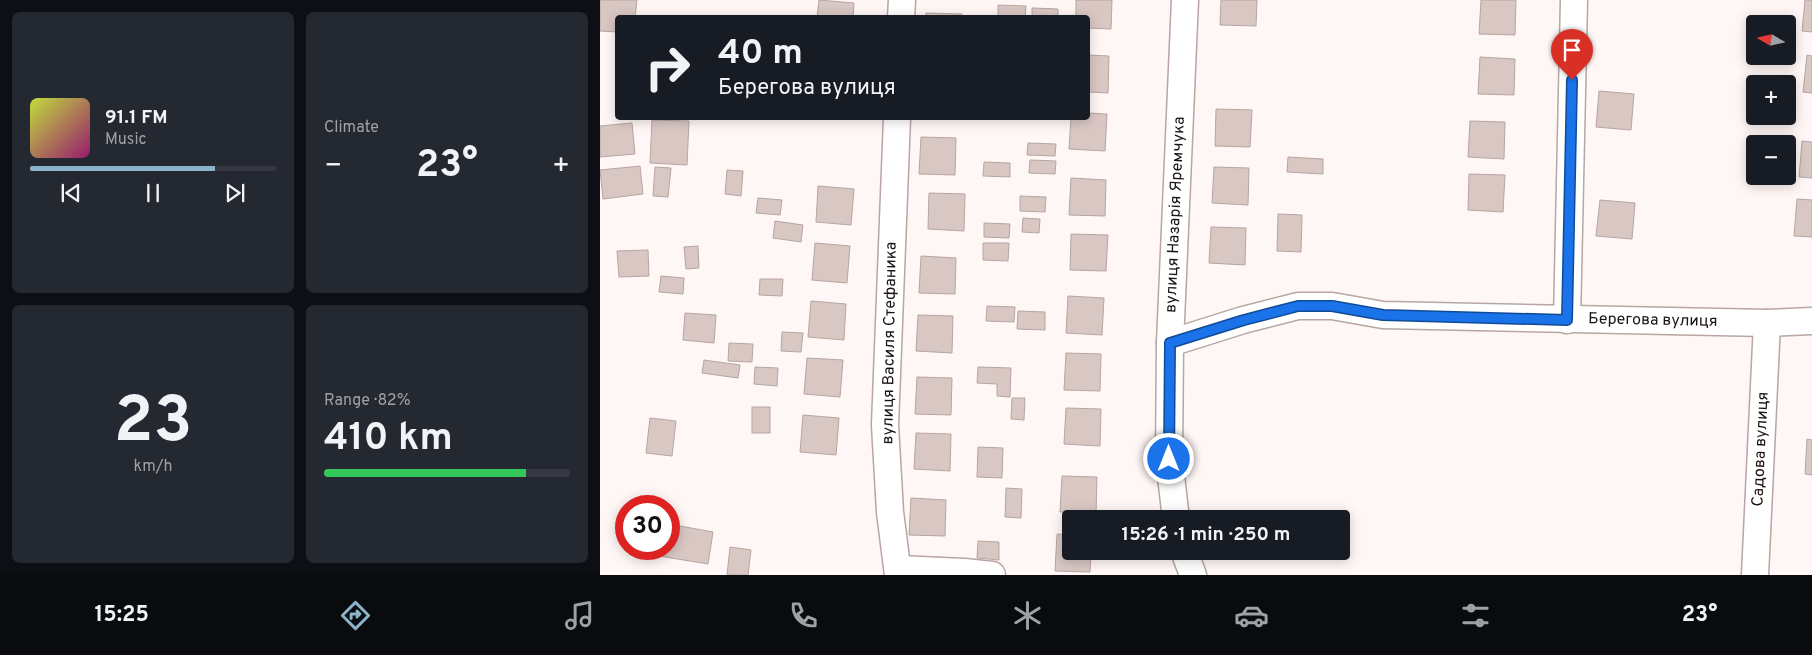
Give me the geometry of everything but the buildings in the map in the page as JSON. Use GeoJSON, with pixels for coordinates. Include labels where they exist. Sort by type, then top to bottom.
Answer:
{"type":"FeatureCollection","features":[{"type":"Feature","properties":{"kind":"street"},"geometry":{"type":"LineString","coordinates":[[901,15],[902,0]]}},
{"type":"Feature","properties":{"kind":"street","name":"вулиця Назарія Яремчука"},"geometry":{"type":"LineString","coordinates":[[1175,510],[1169,459],[1170,343],[1185,0]]}},
{"type":"Feature","properties":{"kind":"street"},"geometry":{"type":"LineString","coordinates":[[1567,320],[1574,0]]}},
{"type":"Feature","properties":{"kind":"street","name":"вулиця Василя Стефаника"},"geometry":{"type":"LineString","coordinates":[[897,120],[885,425],[890,512],[898,572]]}},
{"type":"Feature","properties":{"kind":"street","name":"Берегова вулиця"},"geometry":{"type":"LineString","coordinates":[[1170,343],[1244,320],[1298,306],[1332,306],[1383,315],[1767,323],[1812,321]]}},
{"type":"Feature","properties":{"kind":"street","name":"Садова вулиця"},"geometry":{"type":"LineString","coordinates":[[1755,575],[1767,323]]}},
{"type":"Feature","properties":{"kind":"street"},"geometry":{"type":"LineString","coordinates":[[1187,560],[1193,575]]}},
{"type":"Feature","properties":{"kind":"street"},"geometry":{"type":"LineString","coordinates":[[898,572],[964,572],[992,575]]}},
{"type":"Feature","properties":{"kind":"route"},"geometry":{"type":"LineString","coordinates":[[1169,459],[1170,343],[1244,320],[1298,306],[1332,306],[1383,315],[1567,320],[1572,80]]}}]}
